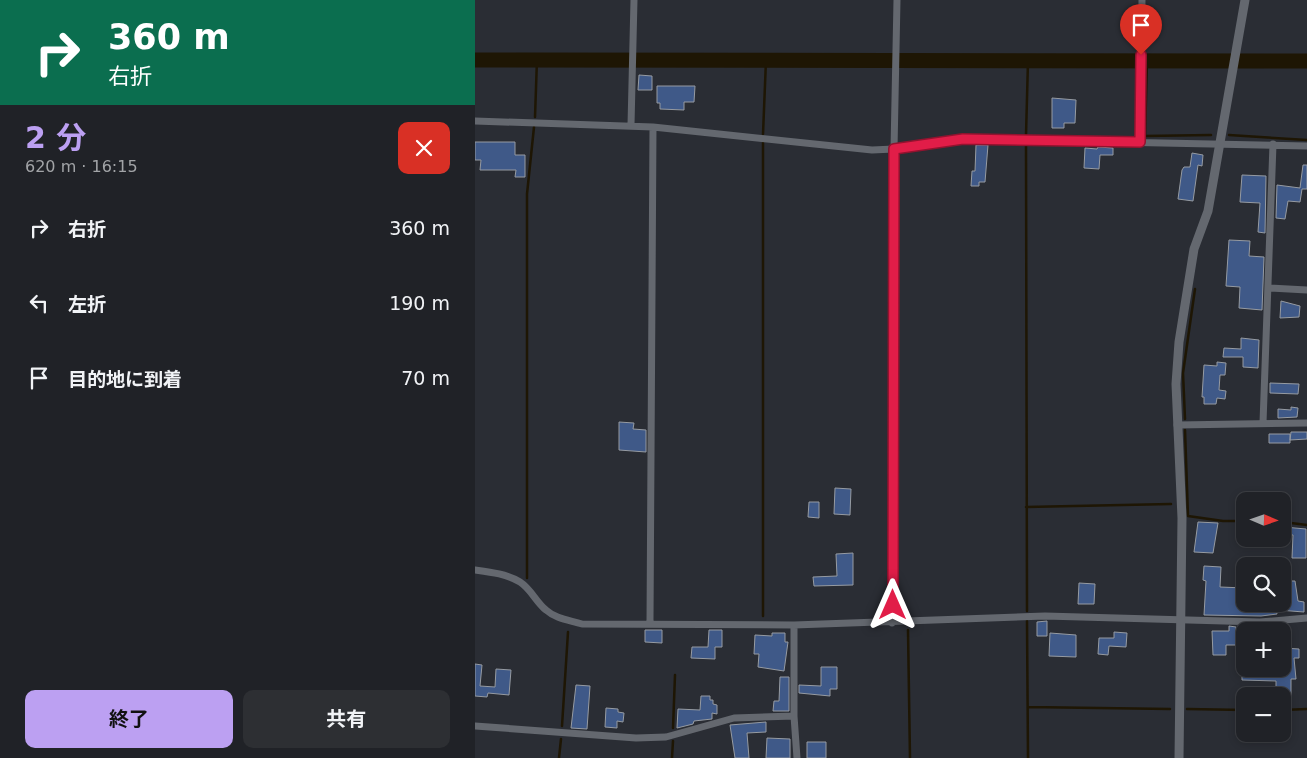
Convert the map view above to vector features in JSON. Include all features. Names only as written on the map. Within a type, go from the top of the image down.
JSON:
[{"type":"street","points":[[631,125],[634,0]]},
{"type":"street","points":[[892,623],[894,149],[897,0]]},
{"type":"street","points":[[1140,142],[1142,0]]},
{"type":"street","points":[[1179,758],[1182,518],[1177,425],[1179,342],[1194,249],[1208,211],[1245,0]]},
{"type":"street","points":[[475,120],[631,125],[847,148],[894,149],[963,139],[1307,146]]},
{"type":"street","points":[[650,622],[653,127]]},
{"type":"street","points":[[1263,423],[1273,144]]},
{"type":"street","points":[[1268,288],[1307,290]]},
{"type":"street","points":[[1177,425],[1307,423]]},
{"type":"street","points":[[475,570],[495,573],[518,581],[528,589],[546,610],[557,617],[582,624],[650,622],[794,625],[892,623],[1045,616],[1260,622],[1307,618]]},
{"type":"street","points":[[794,625],[794,716],[797,758]]},
{"type":"street","points":[[475,726],[636,738],[666,736],[734,718],[794,716]]},
{"type":"building","points":[[639,75],[652,76],[652,90],[638,90]]},
{"type":"building","points":[[657,86],[695,86],[694,102],[684,102],[684,110],[660,109],[660,103],[657,103]]},
{"type":"building","points":[[1052,98],[1076,100],[1075,123],[1064,123],[1064,128],[1052,128]]},
{"type":"building","points":[[475,142],[515,142],[515,155],[525,155],[525,177],[515,177],[516,170],[480,170],[481,160],[475,160]]},
{"type":"building","points":[[976,145],[988,145],[985,182],[979,182],[979,186],[971,186],[972,171],[975,171]]},
{"type":"building","points":[[1098,147],[1113,148],[1113,155],[1100,155],[1099,169],[1084,168],[1085,148],[1097,149]]},
{"type":"building","points":[[1192,153],[1203,155],[1202,166],[1198,165],[1193,201],[1178,199],[1182,170],[1184,167],[1190,167]]},
{"type":"building","points":[[1303,165],[1307,165],[1307,189],[1302,189],[1300,202],[1288,201],[1285,219],[1276,218],[1277,185],[1300,188]]},
{"type":"building","points":[[1242,175],[1266,176],[1265,233],[1258,232],[1260,203],[1240,202]]},
{"type":"building","points":[[1229,240],[1250,241],[1249,256],[1264,257],[1262,310],[1239,308],[1240,287],[1226,286]]},
{"type":"building","points":[[1281,301],[1300,306],[1299,317],[1280,318]]},
{"type":"building","points":[[1241,338],[1259,340],[1258,368],[1243,367],[1243,357],[1223,357],[1224,348],[1241,349]]},
{"type":"building","points":[[1217,362],[1226,363],[1225,375],[1220,375],[1219,390],[1226,391],[1225,399],[1217,398],[1216,404],[1204,404],[1204,397],[1202,397],[1204,365],[1217,366]]},
{"type":"building","points":[[1270,383],[1299,384],[1298,394],[1270,393]]},
{"type":"building","points":[[1291,407],[1298,408],[1297,417],[1278,418],[1278,409],[1291,410]]},
{"type":"building","points":[[619,422],[634,423],[633,429],[646,430],[646,452],[619,450]]},
{"type":"building","points":[[1291,432],[1307,432],[1307,439],[1290,440]]},
{"type":"building","points":[[1269,434],[1290,434],[1290,443],[1269,443]]},
{"type":"building","points":[[835,488],[851,489],[850,515],[834,514]]},
{"type":"building","points":[[809,502],[819,502],[819,518],[808,517]]},
{"type":"building","points":[[1198,522],[1218,523],[1213,553],[1194,552]]},
{"type":"building","points":[[1291,528],[1306,529],[1306,558],[1292,558],[1293,535],[1291,535]]},
{"type":"building","points":[[853,553],[853,585],[814,586],[813,577],[837,576],[836,554]]},
{"type":"building","points":[[1204,566],[1221,567],[1220,587],[1236,588],[1236,612],[1277,612],[1277,614],[1261,616],[1204,615],[1206,581],[1203,580]]},
{"type":"building","points":[[1291,581],[1295,581],[1298,601],[1304,602],[1304,612],[1291,611]]},
{"type":"building","points":[[1079,583],[1095,584],[1094,604],[1078,604]]},
{"type":"building","points":[[1047,621],[1047,636],[1037,636],[1037,622]]},
{"type":"building","points":[[1229,626],[1236,627],[1236,645],[1226,645],[1226,655],[1213,655],[1212,631],[1229,631]]},
{"type":"building","points":[[645,630],[662,630],[662,643],[645,642]]},
{"type":"building","points":[[709,630],[722,630],[722,647],[715,647],[715,659],[691,658],[692,647],[708,647]]},
{"type":"building","points":[[1114,632],[1127,633],[1126,647],[1109,646],[1108,655],[1098,654],[1099,638],[1114,638]]},
{"type":"building","points":[[772,633],[785,633],[785,642],[788,642],[784,671],[758,667],[759,654],[754,654],[755,635],[772,636]]},
{"type":"building","points":[[1050,633],[1076,635],[1076,657],[1049,656]]},
{"type":"building","points":[[1291,648],[1299,649],[1299,658],[1294,658],[1296,679],[1291,679],[1291,687],[1276,687],[1276,681],[1242,680],[1242,677],[1291,677]]},
{"type":"building","points":[[475,664],[482,665],[480,686],[495,687],[496,669],[511,670],[509,695],[488,693],[487,697],[475,696]]},
{"type":"building","points":[[821,667],[837,667],[837,689],[830,689],[830,696],[799,693],[799,685],[821,686]]},
{"type":"building","points":[[780,677],[789,677],[789,711],[773,711],[774,701],[779,701]]},
{"type":"building","points":[[576,685],[590,686],[587,729],[571,728]]},
{"type":"building","points":[[701,696],[710,696],[713,704],[717,705],[717,714],[712,713],[712,719],[694,721],[693,724],[677,728],[678,709],[700,710]]},
{"type":"building","points":[[606,708],[618,709],[618,712],[624,713],[623,722],[617,721],[617,728],[605,727]]},
{"type":"building","points":[[766,722],[766,732],[747,733],[749,758],[735,758],[730,725]]},
{"type":"building","points":[[767,738],[790,739],[790,758],[766,758]]},
{"type":"building","points":[[807,742],[826,742],[826,758],[807,758]]},
{"type":"waterway","points":[[535,117],[537,59]]},
{"type":"waterway","points":[[475,60],[1307,61]]},
{"type":"waterway","points":[[763,134],[766,60]]},
{"type":"waterway","points":[[1026,135],[1028,61]]},
{"type":"waterway","points":[[1147,61],[1145,136],[1211,135]]},
{"type":"waterway","points":[[527,578],[527,194],[534,127]]},
{"type":"waterway","points":[[1229,135],[1307,140]]},
{"type":"waterway","points":[[763,143],[763,616]]},
{"type":"waterway","points":[[1026,144],[1027,611]]},
{"type":"waterway","points":[[1185,419],[1183,373],[1195,289]]},
{"type":"waterway","points":[[1185,430],[1188,516],[1236,521]]},
{"type":"waterway","points":[[1026,507],[1171,504]]},
{"type":"waterway","points":[[1291,523],[1307,525]]},
{"type":"waterway","points":[[1027,621],[1028,758]]},
{"type":"waterway","points":[[908,630],[910,758]]},
{"type":"waterway","points":[[562,726],[568,632]]},
{"type":"waterway","points":[[673,728],[675,675]]},
{"type":"waterway","points":[[1028,707],[1170,709]]},
{"type":"waterway","points":[[1187,709],[1236,710]]},
{"type":"waterway","points":[[1291,710],[1307,709]]},
{"type":"waterway","points":[[559,758],[561,739]]},
{"type":"waterway","points":[[672,758],[673,741]]},
{"type":"route","points":[[893,605],[894,149],[963,139],[1140,142],[1141,55]]}]
